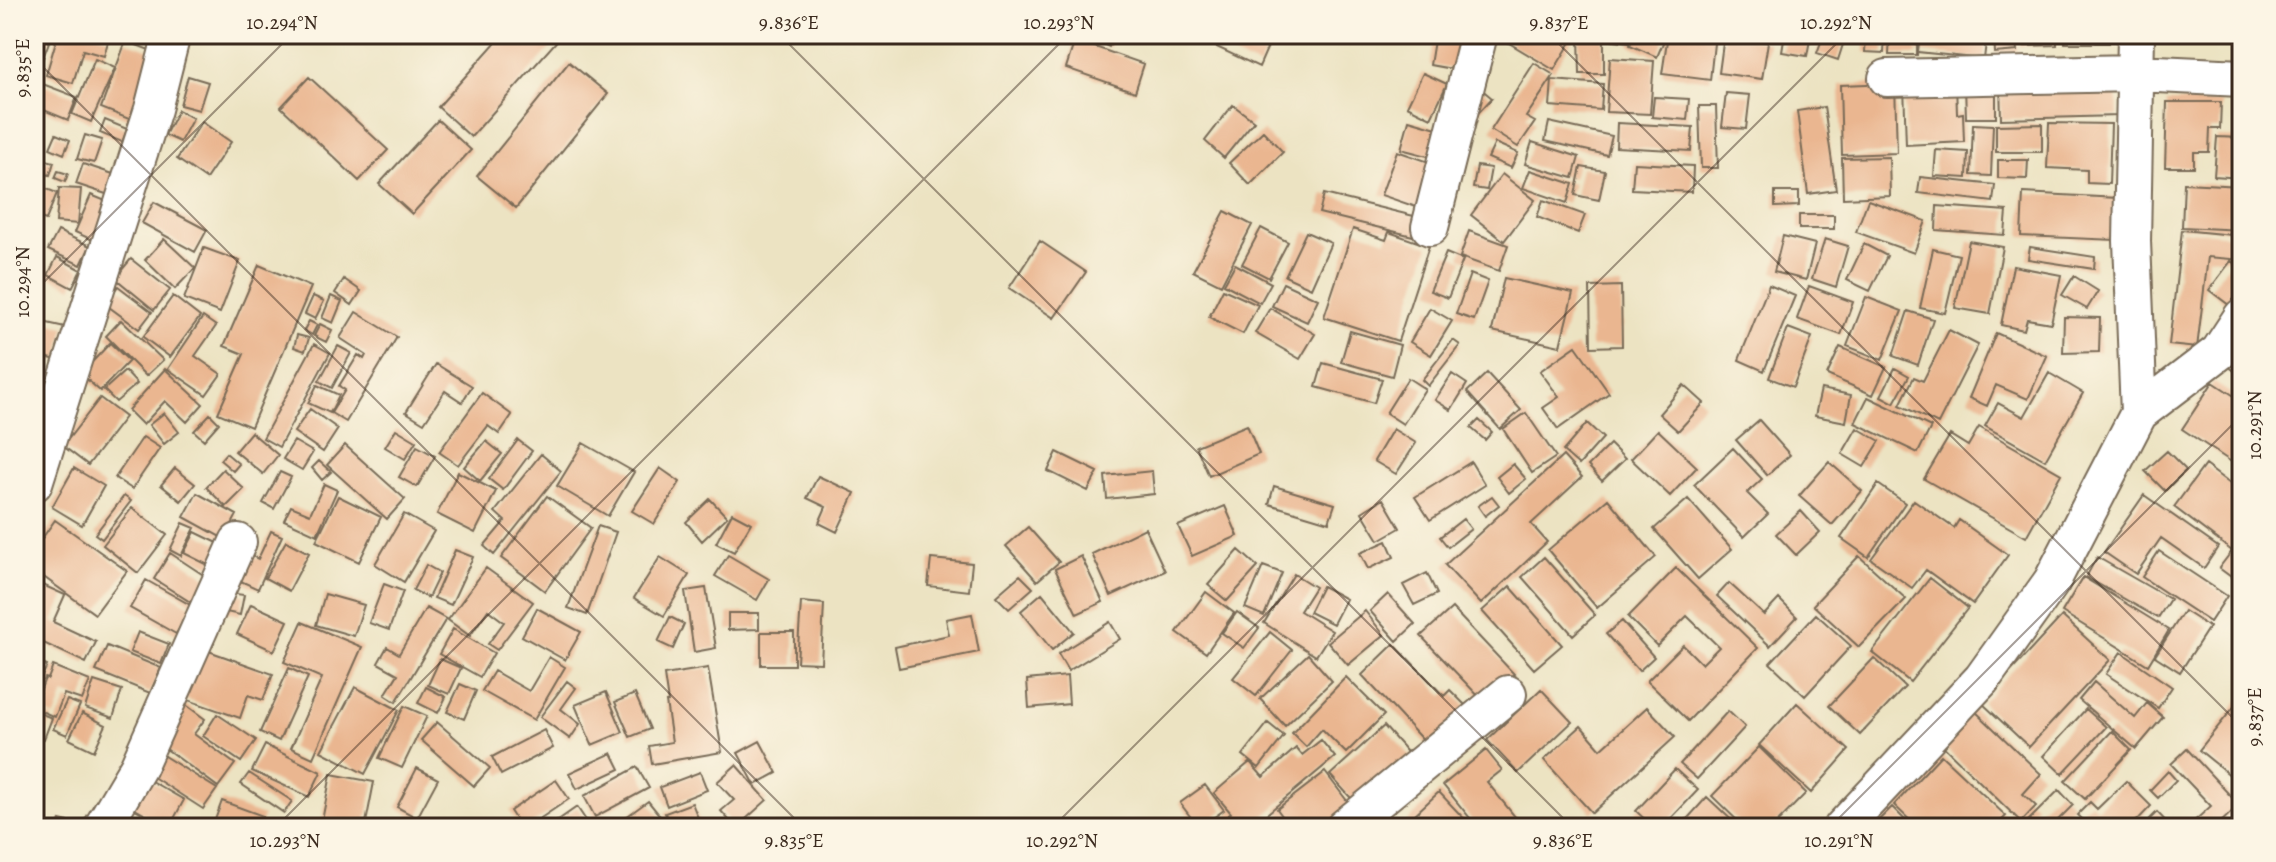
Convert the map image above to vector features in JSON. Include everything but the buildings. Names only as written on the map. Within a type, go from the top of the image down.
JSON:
[{"type":"street","points":[[34,483],[153,109],[172,34]]},
{"type":"street","points":[[1430,227],[1479,34]]},
{"type":"street","points":[[2136,34],[2132,241],[2139,413]]},
{"type":"street","points":[[1887,78],[2136,73],[2242,78]]},
{"type":"street","points":[[1842,828],[1982,679],[2052,581],[2139,413],[2219,352],[2242,317]]},
{"type":"street","points":[[102,828],[138,767],[238,542]]},
{"type":"street","points":[[1344,828],[1508,694]]}]
